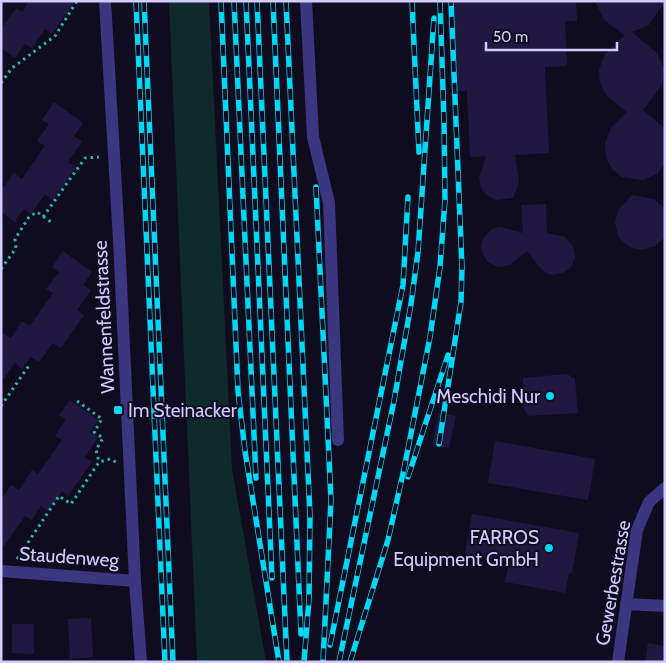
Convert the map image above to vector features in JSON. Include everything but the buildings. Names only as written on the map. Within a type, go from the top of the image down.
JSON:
[{"type":"street","name":"Wannenfeldstrasse","points":[[105,1],[135,581],[141,662]]},
{"type":"street","points":[[306,1],[313,137],[329,203],[338,440]]},
{"type":"street","name":"Gewerbestrasse","points":[[618,662],[638,530],[650,502],[665,488]]},
{"type":"street","name":"Staudenweg","points":[[1,571],[135,581]]},
{"type":"street","points":[[626,604],[665,606]]},
{"type":"path","points":[[1,83],[12,68],[55,36],[77,1]]},
{"type":"path","points":[[44,217],[85,158],[114,156]]},
{"type":"path","points":[[1,270],[16,248],[15,239],[29,217],[37,212],[51,222]]},
{"type":"path","points":[[1,406],[30,364]]},
{"type":"path","points":[[77,401],[102,419],[94,432],[103,438],[96,450],[99,462]]},
{"type":"path","points":[[16,572],[16,560],[19,554],[60,496],[71,504],[99,462],[110,459],[118,463],[130,463]]},
{"type":"green space","points":[[169,1],[209,1],[232,469],[266,662],[197,662]]},
{"type":"railway","points":[[136,1],[165,662]]},
{"type":"railway","points":[[144,1],[173,662]]},
{"type":"railway","points":[[221,1],[238,391],[245,451],[279,662]]},
{"type":"railway","points":[[234,1],[256,478]]},
{"type":"railway","points":[[246,1],[272,578]]},
{"type":"railway","points":[[257,1],[287,662]]},
{"type":"railway","points":[[273,1],[301,634]]},
{"type":"railway","points":[[286,1],[310,516],[309,599],[304,662]]},
{"type":"railway","points":[[412,1],[419,152]]},
{"type":"railway","points":[[350,662],[388,540],[430,337],[440,267],[445,200],[440,1]]},
{"type":"railway","points":[[439,444],[461,302],[462,268],[451,1]]},
{"type":"railway","points":[[339,662],[394,401],[411,304],[418,252],[434,18]]},
{"type":"railway","points":[[316,187],[331,500],[323,662]]},
{"type":"railway","points":[[330,645],[403,285],[408,197]]},
{"type":"railway","points":[[408,477],[448,355]]},
{"type":"place","name":"Meschidi Nur","points":[[550,396]]},
{"type":"place","name":"Im Steinacker","points":[[118,410]]},
{"type":"place","name":"FARROS Equipment GmbH","points":[[549,548]]}]
